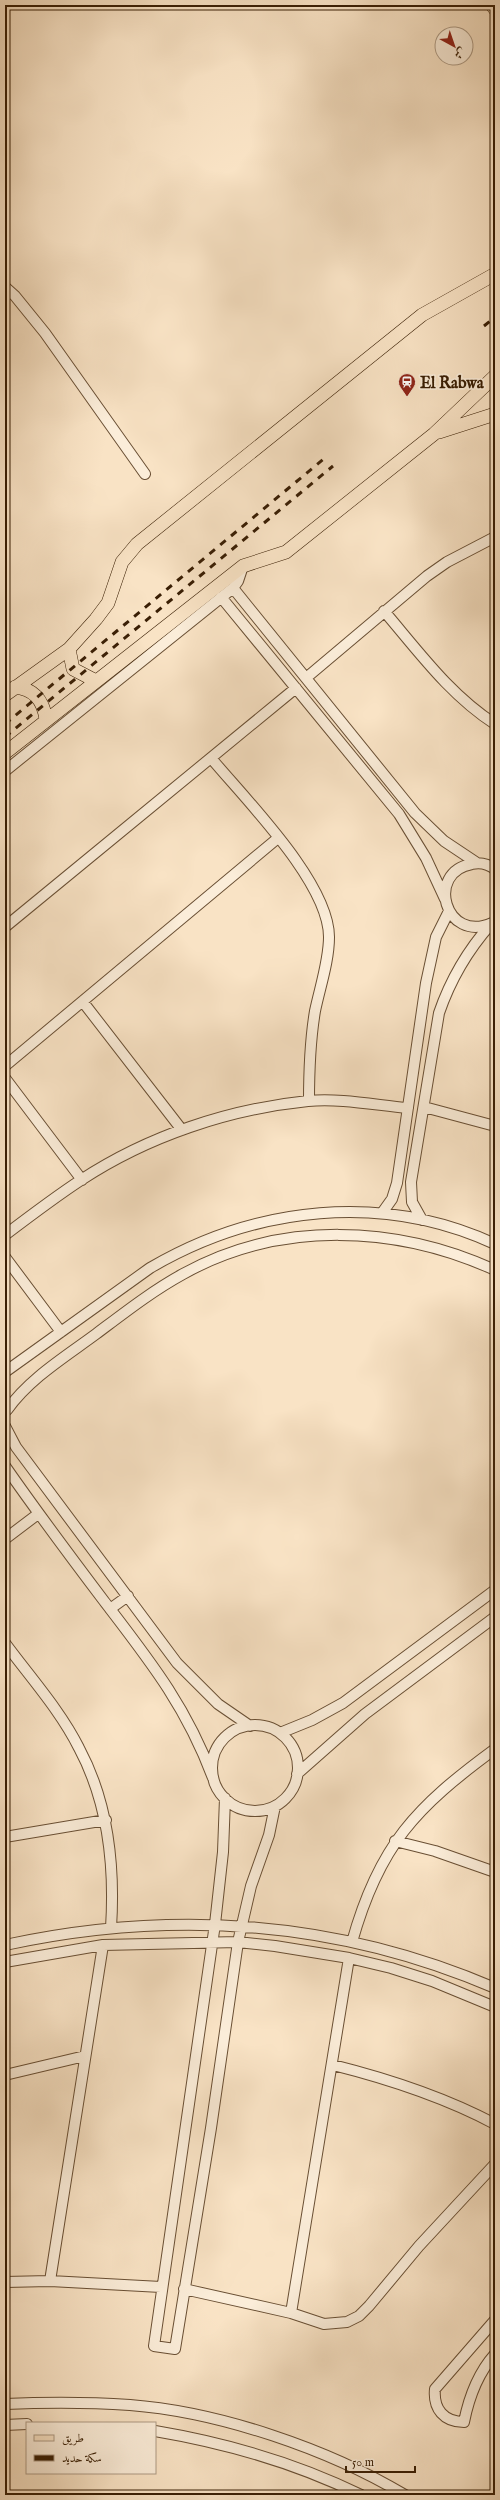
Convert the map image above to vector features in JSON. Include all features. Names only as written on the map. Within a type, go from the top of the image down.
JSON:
[{"type":"main road","points":[[492,5],[495,9]]},
{"type":"main road","points":[[10,691],[69,649],[102,612],[112,592],[122,562],[137,544],[422,315],[495,274]]},
{"type":"main road","points":[[5,753],[46,719],[243,566],[286,552],[434,434],[495,376]]},
{"type":"main road","points":[[434,434],[495,414]]},
{"type":"main road","points":[[69,649],[73,669],[96,681]]},
{"type":"main road","points":[[10,691],[28,690],[39,698],[46,719]]},
{"type":"street","points":[[5,287],[45,333],[145,474]]},
{"type":"street","points":[[306,678],[384,611],[447,562],[495,537]]},
{"type":"street","points":[[5,771],[233,588],[238,581],[243,566]]},
{"type":"street","points":[[233,588],[414,813],[444,840],[477,863]]},
{"type":"street","points":[[221,597],[399,814],[426,858],[449,911],[463,924],[472,927],[493,922]]},
{"type":"street","points":[[384,611],[450,689],[472,709],[495,724]]},
{"type":"street","points":[[5,927],[296,688]]},
{"type":"street","points":[[211,758],[299,864],[312,885],[325,912],[329,938],[325,968],[312,1034],[309,1101]]},
{"type":"street","points":[[5,1066],[278,838]]},
{"type":"street","points":[[445,899],[445,888],[450,878],[457,870],[466,865],[477,863],[494,866]]},
{"type":"street","points":[[382,1213],[395,1191],[432,951],[442,924],[449,911]]},
{"type":"street","points":[[422,1220],[414,1207],[410,1192],[439,1013],[447,989],[459,965],[493,922]]},
{"type":"street","points":[[83,1002],[182,1130]]},
{"type":"street","points":[[5,1078],[82,1180]]},
{"type":"street","points":[[5,1235],[82,1180],[122,1157],[182,1130],[233,1114],[309,1101],[408,1108]]},
{"type":"street","points":[[424,1107],[495,1126]]},
{"type":"street","points":[[5,1372],[150,1268],[194,1244],[259,1222],[289,1216],[338,1212],[382,1213],[422,1220],[453,1228],[495,1244]]},
{"type":"street","points":[[6,1411],[32,1382],[156,1290],[196,1268],[245,1248],[310,1236],[375,1236],[440,1248],[495,1270]]},
{"type":"street","points":[[5,1257],[61,1332]]},
{"type":"street","points":[[5,1426],[16,1447],[190,1678],[218,1704],[250,1726]]},
{"type":"street","points":[[5,1466],[38,1514],[176,1698],[197,1737],[213,1778],[224,1798],[222,1852],[215,1924],[161,2286],[154,2346],[175,2350],[238,1942],[251,1886],[269,1835],[276,1806]]},
{"type":"street","points":[[5,1540],[38,1514]]},
{"type":"street","points":[[280,1733],[312,1720],[343,1703],[495,1590]]},
{"type":"street","points":[[110,1609],[128,1596]]},
{"type":"street","points":[[224,1798],[245,1810],[261,1811],[276,1806],[292,1789],[298,1774],[365,1714],[495,1617]]},
{"type":"street","points":[[5,1643],[66,1726],[79,1747],[90,1770],[106,1820],[112,1872],[111,1928]]},
{"type":"street","points":[[213,1778],[213,1762],[223,1741],[235,1731],[250,1726],[265,1727],[280,1733],[294,1751],[298,1774]]},
{"type":"street","points":[[352,1942],[362,1907],[376,1873],[395,1841],[424,1806],[495,1749]]},
{"type":"street","points":[[5,1837],[106,1820]]},
{"type":"street","points":[[395,1841],[435,1851],[495,1872]]},
{"type":"street","points":[[5,1944],[71,1932],[111,1928],[215,1924],[279,1929],[352,1942],[435,1965],[495,1988]]},
{"type":"street","points":[[5,1962],[103,1945],[212,1944],[238,1942],[298,1949],[349,1958],[432,1981],[495,2007]]},
{"type":"street","points":[[50,2281],[103,1945]]},
{"type":"street","points":[[291,2313],[333,2065],[349,1958]]},
{"type":"street","points":[[5,2075],[85,2056]]},
{"type":"street","points":[[333,2065],[402,2084],[444,2100],[495,2124]]},
{"type":"street","points":[[184,2290],[291,2313],[324,2324],[333,2325],[347,2322],[359,2316],[439,2222],[495,2164]]},
{"type":"street","points":[[5,2282],[50,2281],[161,2286]]},
{"type":"street","points":[[495,2320],[435,2389],[434,2397],[438,2411],[450,2420],[464,2422],[468,2403],[478,2379],[495,2354]]},
{"type":"street","points":[[5,2404],[90,2403],[131,2405],[189,2414],[308,2448],[405,2495]]},
{"type":"street","points":[[5,2425],[26,2424]]},
{"type":"street","points":[[156,2431],[226,2445],[266,2457],[309,2472],[361,2495]]},
{"type":"railway","points":[[484,326],[495,317]]},
{"type":"railway","points":[[491,335],[495,331]]},
{"type":"railway","points":[[5,724],[326,457]]},
{"type":"railway","points":[[5,737],[333,466]]},
{"type":"place","name":"El Rabwa","points":[[407,397]]}]
